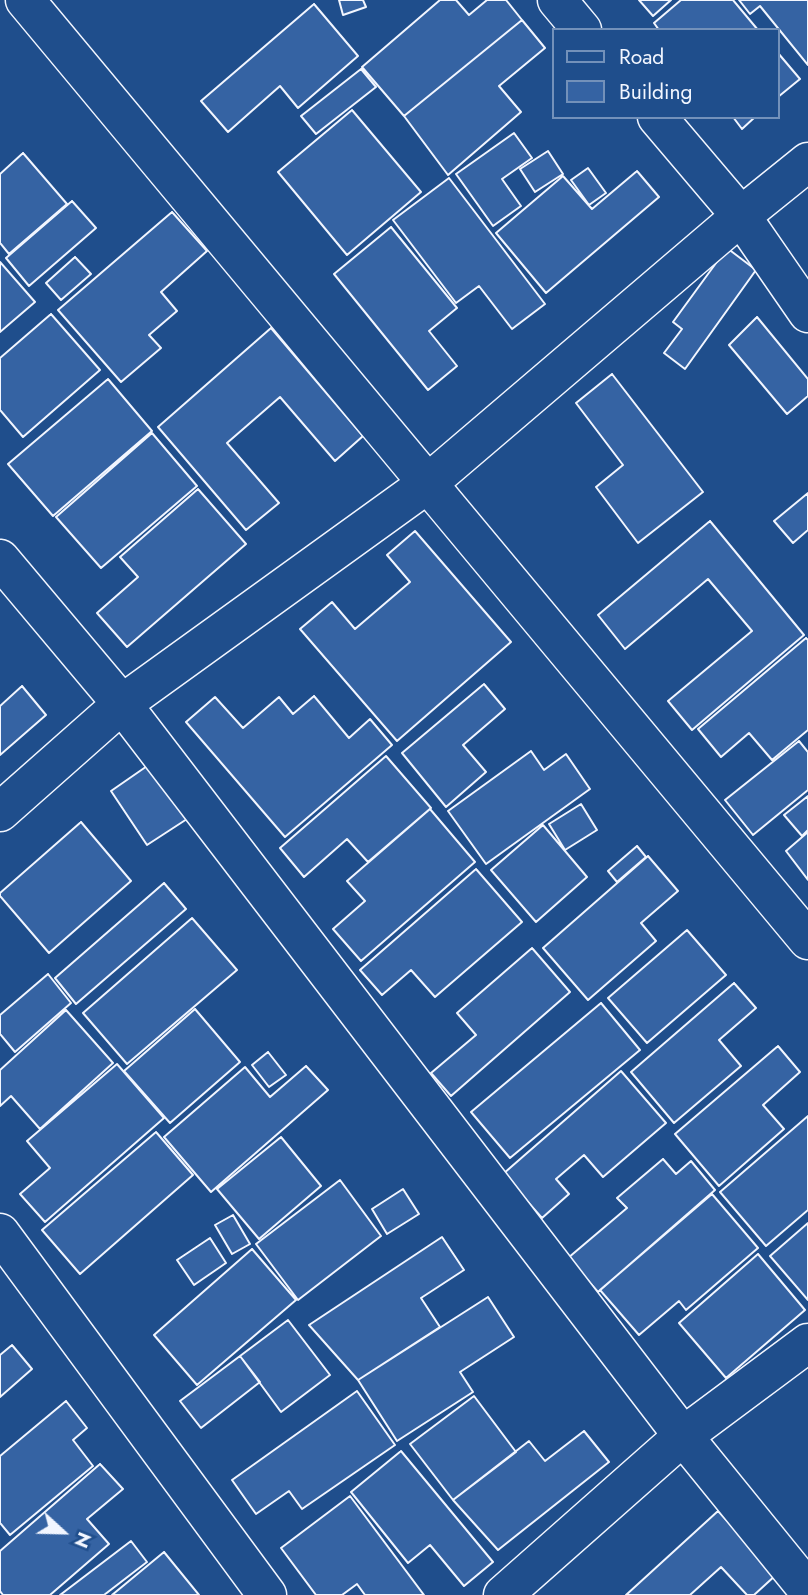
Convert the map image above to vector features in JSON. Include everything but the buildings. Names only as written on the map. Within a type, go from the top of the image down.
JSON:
[{"type":"street","points":[[25,0],[808,940]]},
{"type":"street","points":[[557,0],[580,28]]},
{"type":"street","points":[[659,119],[741,216],[808,313]]},
{"type":"street","points":[[0,812],[122,704],[427,484],[808,162]]},
{"type":"street","points":[[0,559],[122,704],[683,1436],[808,1590]]},
{"type":"street","points":[[0,1233],[267,1595]]},
{"type":"street","points":[[503,1595],[683,1436],[808,1343]]}]
